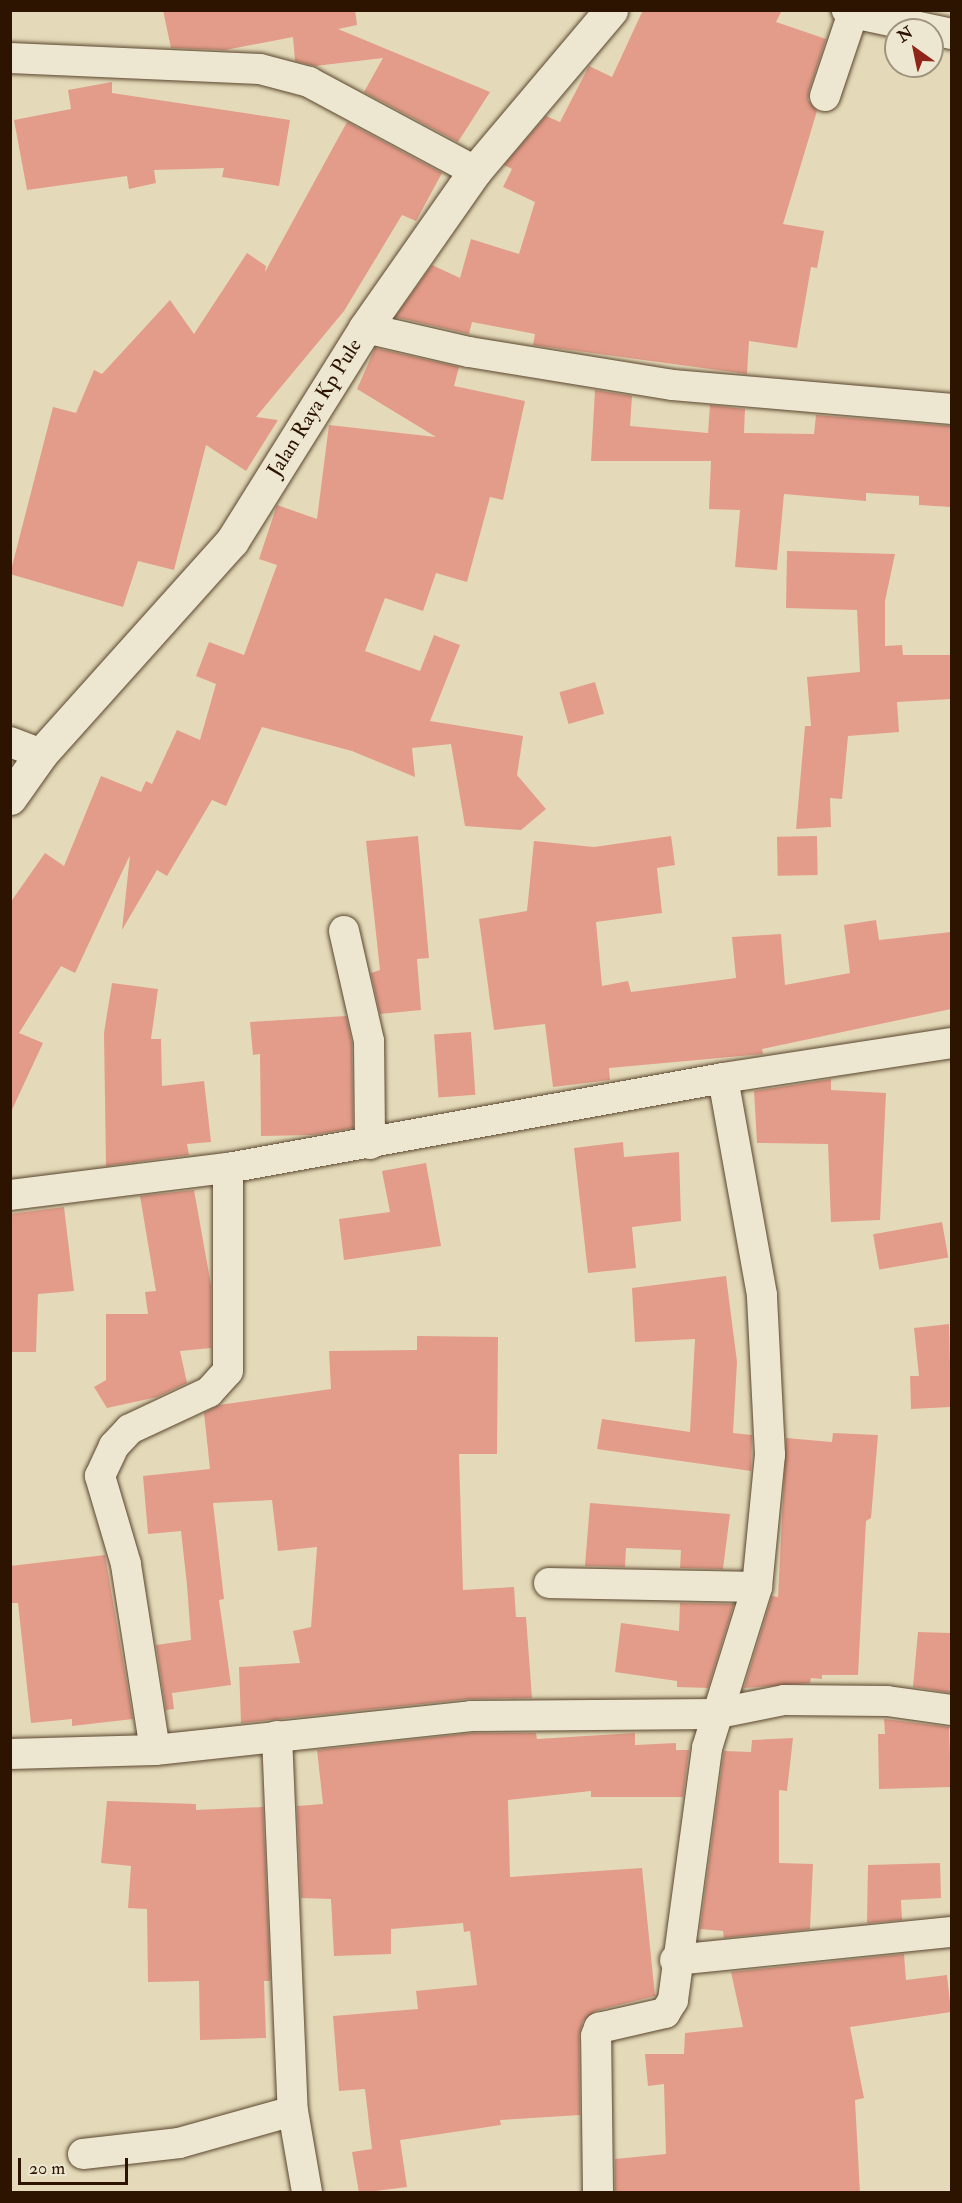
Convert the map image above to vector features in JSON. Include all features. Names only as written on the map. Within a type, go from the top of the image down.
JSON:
[{"type":"street","name":"Jalan Raya Kp Pule","points":[[10,798],[41,754],[232,541],[365,328],[475,171],[611,10]]},
{"type":"street","points":[[825,96],[850,12],[951,34]]},
{"type":"street","points":[[10,58],[260,69],[309,82],[475,171]]},
{"type":"street","points":[[365,328],[469,352],[673,385],[951,409]]},
{"type":"street","points":[[10,742],[41,754]]},
{"type":"street","points":[[344,932],[369,1041],[369,1144]]},
{"type":"street","points":[[10,1194],[228,1168],[723,1078],[951,1043]]},
{"type":"street","points":[[598,2193],[596,2036],[600,2028],[665,2013],[673,2000],[675,1960],[714,1714],[757,1587],[770,1455],[762,1295],[723,1078]]},
{"type":"street","points":[[155,1750],[126,1564],[100,1476],[114,1446],[130,1429],[209,1392],[228,1371],[228,1168]]},
{"type":"street","points":[[549,1583],[757,1587]]},
{"type":"street","points":[[10,1754],[155,1750],[471,1716],[714,1714],[784,1700],[832,1698],[951,1710]]},
{"type":"street","points":[[277,1736],[293,2111],[308,2193]]},
{"type":"street","points":[[675,1960],[951,1932]]},
{"type":"street","points":[[83,2154],[179,2143],[293,2111]]},
{"type":"building","points":[[163,10],[355,10],[357,25],[338,29],[490,92],[458,142],[364,92],[383,58],[315,66],[295,61],[293,37],[225,50],[171,48]]},
{"type":"building","points":[[643,10],[782,10],[776,22],[826,39],[809,91],[808,100],[817,111],[783,224],[824,231],[817,268],[811,267],[797,348],[749,341],[747,374],[533,345],[535,334],[472,322],[469,334],[395,317],[432,265],[460,278],[471,239],[519,254],[535,202],[503,187],[512,169],[504,165],[546,116],[560,122],[589,66],[612,77]]},
{"type":"building","points":[[112,82],[112,93],[290,120],[279,186],[222,177],[224,168],[154,170],[156,183],[129,189],[127,176],[27,190],[14,120],[71,109],[68,90]]},
{"type":"building","points":[[347,122],[442,173],[416,221],[402,215],[344,311],[256,417],[278,420],[246,471],[206,445],[174,570],[138,561],[123,607],[10,574],[53,407],[76,413],[94,370],[102,374],[170,300],[194,334],[247,253],[266,266],[265,272]]},
{"type":"building","points":[[375,348],[459,367],[454,386],[525,401],[503,500],[490,497],[467,582],[436,573],[423,611],[385,598],[365,651],[420,671],[434,635],[460,645],[430,721],[523,736],[517,775],[546,809],[521,830],[465,826],[451,744],[412,748],[415,777],[352,751],[262,727],[226,806],[212,800],[167,876],[157,870],[122,930],[130,855],[75,973],[61,966],[19,1033],[43,1043],[10,1114],[10,903],[45,853],[64,866],[101,776],[141,792],[146,781],[152,784],[177,730],[200,740],[216,684],[196,676],[209,642],[244,655],[277,565],[259,559],[277,505],[317,519],[329,425],[436,437],[357,389]]},
{"type":"building","points":[[595,390],[632,396],[630,426],[708,433],[710,405],[745,409],[744,433],[814,434],[816,415],[951,426],[951,507],[919,505],[919,496],[866,493],[866,501],[784,494],[777,570],[735,567],[740,510],[709,509],[711,461],[591,461]]},
{"type":"building","points":[[787,551],[895,554],[885,601],[885,646],[902,645],[903,655],[951,655],[951,699],[897,702],[899,732],[848,736],[842,799],[830,798],[831,827],[796,829],[805,726],[811,726],[807,677],[860,672],[857,610],[786,608]]},
{"type":"building","points":[[595,682],[604,714],[569,724],[559,692]]},
{"type":"building","points":[[418,836],[429,958],[417,959],[421,1010],[380,1014],[371,973],[380,970],[366,841]]},
{"type":"building","points":[[671,836],[675,865],[657,868],[662,913],[596,922],[602,986],[628,981],[631,992],[736,978],[732,937],[781,934],[785,985],[850,973],[844,925],[876,920],[879,940],[951,932],[951,1009],[762,1049],[763,1054],[609,1068],[610,1080],[553,1087],[545,1024],[494,1030],[479,919],[527,911],[534,841],[594,847]]},
{"type":"building","points":[[817,836],[818,875],[778,876],[777,837]]},
{"type":"building","points":[[112,983],[158,989],[151,1039],[161,1039],[162,1086],[204,1081],[211,1142],[187,1144],[189,1155],[106,1166],[104,1033]]},
{"type":"building","points":[[346,1016],[352,1043],[353,1128],[313,1135],[261,1136],[260,1054],[253,1055],[250,1022]]},
{"type":"building","points":[[471,1032],[475,1095],[438,1097],[434,1035]]},
{"type":"building","points":[[831,1079],[831,1090],[886,1093],[880,1220],[831,1222],[828,1144],[757,1143],[754,1091]]},
{"type":"building","points":[[623,1142],[624,1157],[679,1152],[681,1221],[632,1227],[636,1268],[588,1273],[574,1148]]},
{"type":"building","points":[[426,1163],[441,1246],[344,1260],[339,1219],[390,1212],[382,1171]]},
{"type":"building","points":[[194,1190],[211,1285],[211,1348],[180,1351],[187,1383],[157,1397],[107,1408],[94,1387],[106,1380],[106,1314],[148,1314],[145,1292],[156,1291],[140,1196]]},
{"type":"building","points":[[64,1207],[74,1291],[38,1294],[36,1352],[10,1352],[10,1214]]},
{"type":"building","points":[[942,1222],[948,1257],[879,1270],[873,1234]]},
{"type":"building","points":[[726,1276],[737,1362],[733,1433],[752,1435],[751,1471],[597,1449],[602,1419],[690,1432],[695,1339],[635,1342],[632,1288]]},
{"type":"building","points":[[949,1324],[951,1407],[911,1409],[910,1376],[919,1376],[914,1328]]},
{"type":"building","points":[[417,1336],[498,1337],[497,1454],[459,1454],[463,1590],[514,1587],[516,1617],[526,1617],[532,1698],[469,1699],[241,1723],[239,1667],[300,1663],[293,1631],[311,1627],[317,1547],[278,1551],[272,1500],[213,1503],[224,1599],[219,1600],[231,1685],[172,1693],[174,1709],[166,1710],[156,1645],[191,1640],[187,1585],[181,1531],[148,1534],[143,1476],[210,1469],[204,1413],[219,1405],[331,1389],[329,1351],[417,1350]]},
{"type":"building","points":[[833,1433],[878,1435],[871,1518],[866,1521],[858,1675],[822,1675],[822,1679],[811,1678],[810,1683],[744,1688],[772,1596],[778,1597],[786,1438],[832,1442]]},
{"type":"building","points":[[590,1503],[730,1514],[723,1569],[680,1568],[681,1550],[626,1548],[625,1567],[585,1566]]},
{"type":"building","points":[[105,1555],[133,1719],[72,1726],[72,1719],[31,1723],[18,1603],[10,1603],[10,1566]]},
{"type":"building","points":[[680,1603],[734,1604],[708,1688],[677,1687],[677,1681],[615,1672],[621,1623],[679,1631]]},
{"type":"building","points":[[918,1632],[951,1633],[951,1693],[913,1687]]},
{"type":"building","points":[[884,1719],[949,1727],[951,1787],[879,1789],[878,1734],[885,1734]]},
{"type":"building","points":[[472,1733],[536,1733],[537,1739],[635,1733],[635,1745],[676,1743],[676,1750],[689,1750],[683,1797],[591,1797],[591,1791],[508,1800],[510,1877],[642,1868],[655,1996],[595,2011],[583,2021],[579,2036],[580,2115],[500,2120],[501,2125],[400,2140],[407,2187],[359,2193],[352,2152],[372,2149],[365,2089],[339,2091],[333,2016],[418,2009],[416,1991],[477,1985],[470,1931],[464,1932],[463,1923],[391,1929],[391,1954],[334,1956],[331,1899],[301,1898],[297,1806],[323,1804],[317,1750]]},
{"type":"building","points":[[793,1738],[787,1791],[779,1790],[779,1863],[813,1864],[810,1929],[724,1938],[723,1931],[700,1929],[724,1751],[751,1752],[752,1740]]},
{"type":"building","points":[[107,1801],[196,1804],[196,1810],[263,1807],[270,1966],[270,1981],[264,1981],[266,2038],[200,2040],[199,1981],[148,1982],[147,1909],[128,1908],[131,1866],[101,1863]]},
{"type":"building","points":[[940,1863],[941,1898],[901,1900],[902,1920],[867,1923],[868,1865]]},
{"type":"building","points":[[904,1954],[906,1980],[947,1975],[951,2012],[850,2027],[864,2098],[855,2100],[860,2193],[615,2193],[615,2159],[666,2154],[664,2084],[648,2086],[645,2054],[684,2054],[685,2033],[743,2027],[731,1972]]}]
